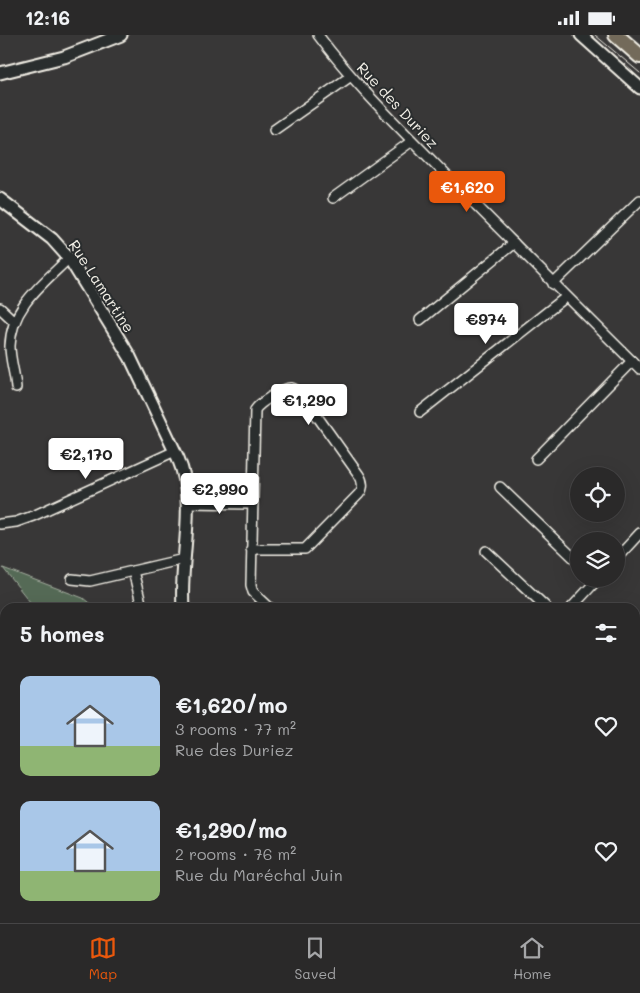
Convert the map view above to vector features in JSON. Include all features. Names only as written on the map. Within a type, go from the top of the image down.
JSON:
[{"type":"main road","points":[[616,35],[640,55]]},
{"type":"main road","points":[[628,35],[640,45]]},
{"type":"street","points":[[0,73],[59,59],[121,35]]},
{"type":"street","name":"Rue des Duriez","points":[[318,35],[351,76],[412,141],[640,369]]},
{"type":"street","points":[[581,35],[628,73],[640,77]]},
{"type":"street","points":[[599,50],[640,88]]},
{"type":"street","points":[[274,130],[351,76]]},
{"type":"street","points":[[333,198],[412,141]]},
{"type":"street","name":"Rue Lamartine","points":[[0,199],[52,239],[69,258],[130,357],[175,451],[184,476],[187,503],[183,603]]},
{"type":"street","points":[[554,284],[640,200]]},
{"type":"street","points":[[420,320],[514,243]]},
{"type":"street","points":[[16,388],[10,343],[15,322],[25,302],[69,258]]},
{"type":"street","points":[[420,411],[566,297]]},
{"type":"street","points":[[0,308],[15,322]]},
{"type":"street","points":[[536,459],[632,361]]},
{"type":"street","points":[[252,549],[305,549],[360,494],[362,489],[361,479],[296,389],[286,389],[259,404],[256,410],[253,504],[251,589],[265,603]]},
{"type":"street","points":[[0,524],[16,522],[33,516],[175,451]]},
{"type":"street","points":[[500,487],[570,554]]},
{"type":"street","points":[[187,503],[253,504]]},
{"type":"street","points":[[625,549],[640,533]]},
{"type":"street","points":[[486,551],[542,603]]},
{"type":"street","points":[[72,579],[90,581],[184,559]]},
{"type":"street","points":[[133,571],[141,603]]},
{"type":"street","points":[[580,603],[592,587]]},
{"type":"green space","points":[[3,568],[83,598],[89,603],[31,603]]},
{"type":"tram line","points":[[595,35],[640,73]]}]
